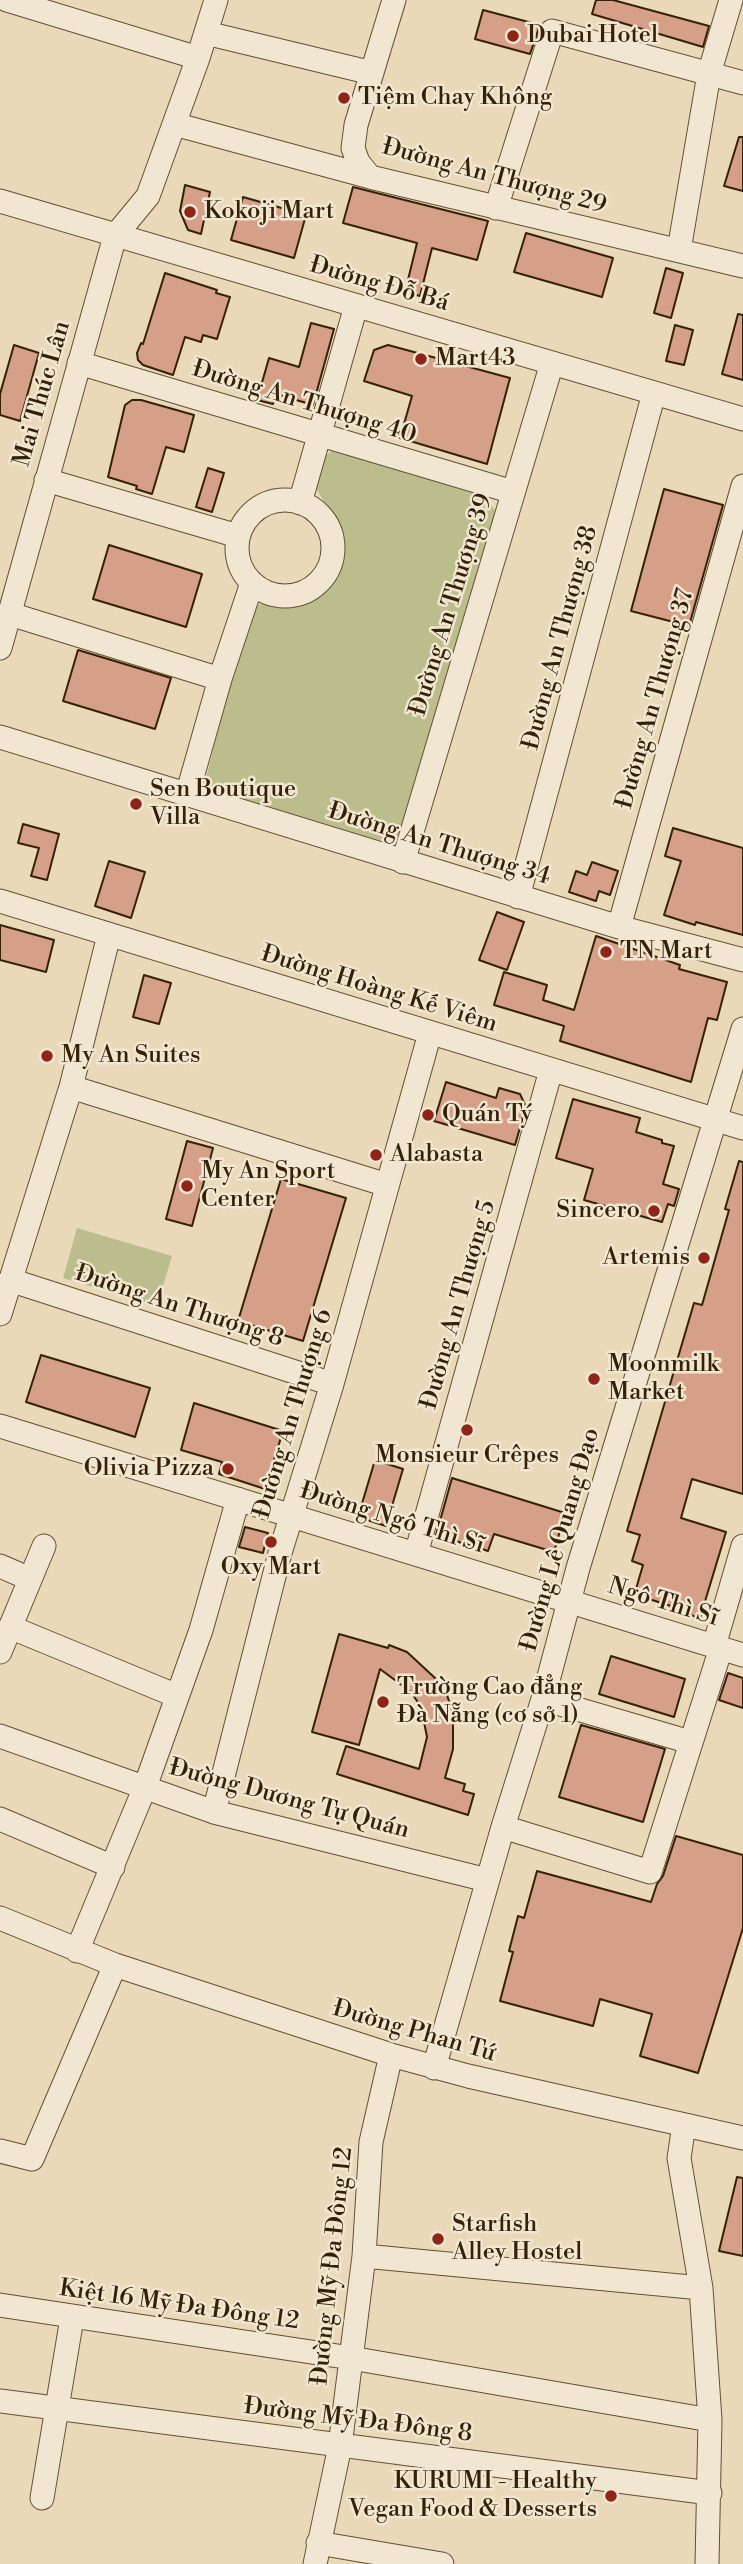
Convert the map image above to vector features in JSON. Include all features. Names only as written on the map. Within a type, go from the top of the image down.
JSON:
[{"type":"street","points":[[7,0],[198,58]]},
{"type":"street","points":[[115,236],[148,196],[216,0]]},
{"type":"street","name":"Đường An Thượng 29","points":[[394,0],[356,125],[353,149],[358,162],[370,177],[743,266]]},
{"type":"street","points":[[679,250],[709,74],[731,0]]},
{"type":"street","points":[[496,208],[552,31],[743,83]]},
{"type":"street","points":[[206,33],[372,74]]},
{"type":"street","points":[[174,124],[370,177]]},
{"type":"street","name":"Đường Đỗ Bá","points":[[0,201],[743,419]]},
{"type":"street","name":"Mai Thúc Lân","points":[[0,648],[115,236]]},
{"type":"street","points":[[300,502],[356,306]]},
{"type":"street","name":"Đường An Thượng 40","points":[[79,363],[513,492]]},
{"type":"street","name":"Đường An Thượng 39","points":[[403,862],[552,363]]},
{"type":"street","name":"Đường An Thượng 38","points":[[518,897],[654,393]]},
{"type":"street","points":[[46,480],[239,537]]},
{"type":"street","name":"Đường An Thượng 37","points":[[619,927],[743,486]]},
{"type":"street","points":[[285,500],[300,502],[320,515],[332,535],[334,550],[326,572],[310,589],[296,595],[281,596],[265,592],[252,583],[239,561],[239,537],[245,522],[255,510],[269,503],[285,500]]},
{"type":"street","points":[[187,795],[220,679],[252,583]]},
{"type":"street","points":[[9,614],[220,679]]},
{"type":"street","name":"Đường An Thượng 34","points":[[0,737],[518,897],[743,960]]},
{"type":"street","name":"Đường Hoàng Kế Viêm","points":[[0,901],[743,1128]]},
{"type":"street","points":[[0,1314],[71,1087],[109,935]]},
{"type":"street","name":"Đường Lê Quang Đạo","points":[[434,2068],[487,1880],[543,1699],[568,1601],[743,1029]]},
{"type":"street","name":"Đường An Thượng 6","points":[[214,1812],[291,1516],[332,1384],[430,1033]]},
{"type":"street","name":"Đường An Thượng 5","points":[[416,1554],[551,1070]]},
{"type":"street","points":[[71,1087],[387,1185]]},
{"type":"street","name":"Đường An Thượng 8","points":[[10,1280],[332,1384]]},
{"type":"street","name":"Đường Ngô Thì Sĩ","points":[[0,1426],[568,1601]]},
{"type":"street","points":[[77,1951],[145,1787],[201,1630],[238,1499]]},
{"type":"street","points":[[0,1652],[44,1546]]},
{"type":"street","points":[[503,1827],[650,1872],[690,1742],[743,1546]]},
{"type":"street","points":[[0,1566],[30,1579]]},
{"type":"street","name":"Ngô Thì Sĩ","points":[[568,1601],[743,1655]]},
{"type":"street","points":[[10,1627],[177,1696]]},
{"type":"street","points":[[543,1699],[690,1742]]},
{"type":"street","name":"Đường Dương Tự Quán","points":[[0,1736],[214,1812],[487,1880]]},
{"type":"street","points":[[0,1819],[113,1867]]},
{"type":"street","name":"Đường Phan Tứ","points":[[0,1918],[115,1965],[434,2068],[743,2138]]},
{"type":"street","points":[[0,2151],[32,2159],[115,1965]]},
{"type":"street","name":"Đường Mỹ Đa Đông 12","points":[[316,2553],[340,2446],[364,2256],[371,2142],[391,2055]]},
{"type":"street","points":[[684,2125],[679,2158],[701,2288],[710,2420],[707,2564]]},
{"type":"street","points":[[364,2256],[701,2288]]},
{"type":"street","name":"Kiệt 16 Mỹ Đa Đông 12","points":[[0,2305],[72,2318],[351,2358]]},
{"type":"street","points":[[42,2498],[72,2318]]},
{"type":"street","points":[[351,2358],[710,2420]]},
{"type":"street","name":"Đường Mỹ Đa Đông 8","points":[[0,2401],[710,2493]]},
{"type":"street","points":[[316,2553],[442,2564]]},
{"type":"green space","points":[[335,448],[487,498],[498,516],[398,835],[379,840],[215,790],[206,778],[249,607],[271,602],[297,605],[317,596],[335,574],[344,549],[340,529],[316,488],[322,459]]},
{"type":"green space","points":[[77,1228],[172,1256],[157,1306],[63,1278]]},
{"type":"building","points":[[596,0],[613,0],[709,26],[703,47],[592,14]]},
{"type":"building","name":"Dubai Hotel","points":[[483,10],[540,25],[530,54],[475,39]]},
{"type":"building","points":[[739,137],[743,137],[743,191],[724,186]]},
{"type":"building","points":[[185,185],[210,192],[201,234],[188,230],[180,211]]},
{"type":"building","points":[[353,187],[488,221],[477,260],[432,248],[420,296],[405,292],[417,243],[343,223]]},
{"type":"building","points":[[243,197],[306,215],[294,258],[231,240]]},
{"type":"building","points":[[526,233],[613,258],[602,297],[514,272]]},
{"type":"building","points":[[666,268],[683,273],[671,318],[654,313]]},
{"type":"building","points":[[165,273],[230,297],[217,339],[203,335],[201,342],[185,337],[173,375],[143,365],[138,360],[137,353],[141,343],[143,344]]},
{"type":"building","points":[[738,314],[743,315],[743,380],[722,374]]},
{"type":"building","points":[[311,323],[334,329],[313,405],[276,394],[273,404],[257,400],[269,358],[299,367]]},
{"type":"building","points":[[675,325],[693,330],[684,365],[666,361]]},
{"type":"building","points":[[14,345],[39,353],[20,421],[0,415],[0,394]]},
{"type":"building","points":[[388,345],[510,378],[487,464],[400,438],[412,396],[364,381],[374,350]]},
{"type":"building","points":[[132,400],[141,400],[194,415],[184,452],[166,447],[152,494],[108,477],[125,405]]},
{"type":"building","points":[[208,468],[224,473],[212,512],[196,507]]},
{"type":"building","points":[[664,489],[723,505],[689,626],[631,611]]},
{"type":"building","points":[[109,545],[202,574],[186,627],[93,599]]},
{"type":"building","points":[[78,650],[171,678],[155,729],[63,701]]},
{"type":"building","points":[[23,824],[59,834],[47,880],[31,876],[39,848],[18,843]]},
{"type":"building","points":[[673,828],[743,848],[743,935],[664,915],[681,861],[665,856]]},
{"type":"building","points":[[109,861],[145,872],[131,918],[95,906]]},
{"type":"building","points":[[592,862],[618,871],[610,895],[599,891],[596,901],[569,892],[576,871],[587,875]]},
{"type":"building","points":[[497,912],[524,922],[507,970],[479,960]]},
{"type":"building","points":[[0,925],[54,940],[46,972],[0,960]]},
{"type":"building","points":[[596,936],[680,965],[679,969],[727,982],[717,1020],[708,1018],[691,1082],[560,1041],[564,1026],[494,1005],[504,972],[547,985],[543,1000],[574,1010]]},
{"type":"building","points":[[144,975],[171,983],[159,1024],[133,1017]]},
{"type":"building","points":[[446,1082],[496,1098],[499,1088],[520,1094],[526,1107],[515,1145],[434,1121]]},
{"type":"building","points":[[573,1099],[640,1118],[636,1132],[674,1146],[663,1184],[679,1189],[674,1206],[668,1204],[662,1222],[584,1200],[593,1169],[556,1158]]},
{"type":"building","points":[[187,1141],[213,1148],[192,1226],[166,1219]]},
{"type":"building","points":[[739,1161],[743,1162],[743,1494],[692,1479],[681,1518],[726,1532],[700,1618],[670,1609],[671,1606],[649,1599],[651,1593],[636,1589],[643,1565],[632,1561],[640,1535],[627,1531],[694,1303],[702,1305],[729,1210],[725,1209]]},
{"type":"building","points":[[281,1179],[346,1198],[303,1341],[238,1321]]},
{"type":"building","points":[[41,1355],[150,1388],[135,1437],[26,1402]]},
{"type":"building","points":[[194,1403],[283,1431],[265,1489],[219,1474],[222,1462],[181,1450]]},
{"type":"building","points":[[375,1460],[403,1469],[386,1526],[358,1517]]},
{"type":"building","points":[[452,1478],[565,1513],[554,1552],[494,1534],[488,1551],[436,1535]]},
{"type":"building","points":[[245,1527],[268,1533],[263,1553],[239,1547]]},
{"type":"building","points":[[339,1634],[388,1648],[389,1645],[407,1652],[435,1678],[447,1695],[453,1713],[453,1749],[445,1778],[465,1784],[463,1791],[474,1794],[468,1815],[337,1774],[346,1746],[419,1769],[427,1737],[421,1707],[411,1692],[380,1669],[359,1745],[312,1732]]},
{"type":"building","points":[[611,1656],[685,1679],[674,1717],[599,1694]]},
{"type":"building","points":[[728,1673],[743,1678],[743,1708],[719,1700]]},
{"type":"building","points":[[581,1725],[665,1749],[643,1822],[559,1797]]},
{"type":"building","points":[[676,1836],[743,1855],[743,1928],[698,2073],[640,2056],[652,2014],[600,1999],[593,2026],[500,2001],[513,1952],[509,1951],[518,1916],[524,1918],[537,1871],[651,1902]]},
{"type":"building","points":[[737,2177],[743,2178],[743,2256],[719,2251]]},
{"type":"place","name":"Dubai Hotel","points":[[513,36]]},
{"type":"place","name":"Tiệm Chay Không","points":[[344,98]]},
{"type":"place","name":"Kokoji Mart","points":[[190,212]]},
{"type":"place","name":"Mart43","points":[[421,359]]},
{"type":"place","name":"Sen Boutique Villa","points":[[136,804]]},
{"type":"place","name":"TN Mart","points":[[606,952]]},
{"type":"place","name":"My An Suites","points":[[47,1056]]},
{"type":"place","name":"Quán Tý","points":[[428,1115]]},
{"type":"place","name":"Alabasta","points":[[376,1155]]},
{"type":"place","name":"My An Sport Center","points":[[187,1186]]},
{"type":"place","name":"Sincero","points":[[654,1211]]},
{"type":"place","name":"Artemis","points":[[704,1258]]},
{"type":"place","name":"Moonmilk Market","points":[[594,1379]]},
{"type":"place","name":"Monsieur Crêpes","points":[[467,1430]]},
{"type":"place","name":"Olivia Pizza","points":[[228,1469]]},
{"type":"place","name":"Oxy Mart","points":[[271,1542]]},
{"type":"place","name":"Trường Cao đẳng Đà Nẵng (cơ sở 1)","points":[[383,1702]]},
{"type":"place","name":"Starfish Alley Hostel","points":[[438,2239]]},
{"type":"place","name":"KURUMI - Healthy Vegan Food & Desserts","points":[[611,2496]]}]
